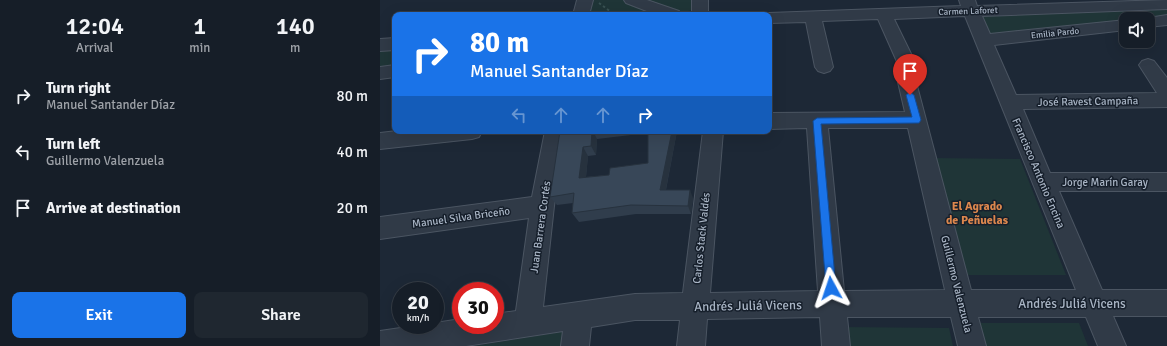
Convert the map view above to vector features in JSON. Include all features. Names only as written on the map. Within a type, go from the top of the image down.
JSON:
[{"type":"street","points":[[581,12],[585,0]]},
{"type":"street","points":[[632,0],[665,12]]},
{"type":"street","points":[[700,0],[700,12]]},
{"type":"street","name":"Carmen Laforet","points":[[772,18],[884,14],[970,5],[1167,4]]},
{"type":"street","name":"Francisco Antonio Encina","points":[[970,5],[1009,102],[1112,346]]},
{"type":"street","name":"Guillermo Valenzuela","points":[[884,14],[907,73],[916,120],[972,346]]},
{"type":"street","points":[[813,16],[824,67]]},
{"type":"street","points":[[1155,21],[1167,20]]},
{"type":"street","name":"Emilia Pardo","points":[[984,40],[1119,26]]},
{"type":"street","points":[[380,45],[392,44]]},
{"type":"street","points":[[1148,65],[1167,93]]},
{"type":"street","points":[[380,72],[392,71]]},
{"type":"street","name":"José Ravest Campaña","points":[[1009,102],[1167,100]]},
{"type":"street","points":[[772,122],[916,120]]},
{"type":"street","points":[[817,121],[836,346]]},
{"type":"street","points":[[380,141],[444,134]]},
{"type":"street","name":"Juan Barrera Cortés","points":[[528,324],[542,206],[554,134]]},
{"type":"street","name":"Carlos Stack Valdés","points":[[691,346],[712,134]]},
{"type":"street","name":"Jorge Marín Garay","points":[[1043,182],[1167,182]]},
{"type":"street","name":"Manuel Silva Briceño","points":[[380,228],[542,206]]},
{"type":"street","name":"Andrés Juliá Vicens","points":[[380,345],[635,307],[961,303],[1167,303]]},
{"type":"street","points":[[575,346],[578,315]]},
{"type":"path","points":[[595,0],[611,12]]},
{"type":"green space","points":[[588,0],[623,0],[654,12],[586,12]]},
{"type":"green space","points":[[645,0],[695,0],[695,9],[679,12]]},
{"type":"green space","points":[[1167,8],[1167,18],[1155,18],[1155,12],[1119,12],[1119,23],[990,37],[981,15]]},
{"type":"green space","points":[[392,49],[392,66],[380,67],[380,50]]},
{"type":"green space","points":[[932,158],[1020,159],[1066,275],[963,275]]},
{"type":"green space","points":[[973,323],[1079,323],[1088,346],[979,346]]},
{"type":"green space","points":[[841,327],[949,328],[953,346],[843,346]]},
{"type":"green space","points":[[567,331],[566,345],[560,346],[474,346]]},
{"type":"building","points":[[560,134],[592,134],[591,146],[583,147],[579,178],[609,175],[610,168],[648,163],[648,134],[671,134],[660,190],[690,190],[688,206],[631,205],[572,213],[574,193],[550,197]]},
{"type":"district","name":"El Agrado de Peñuelas","points":[[977,213]]},
{"type":"route","points":[[831,288],[817,121],[916,120],[910,95]]}]
